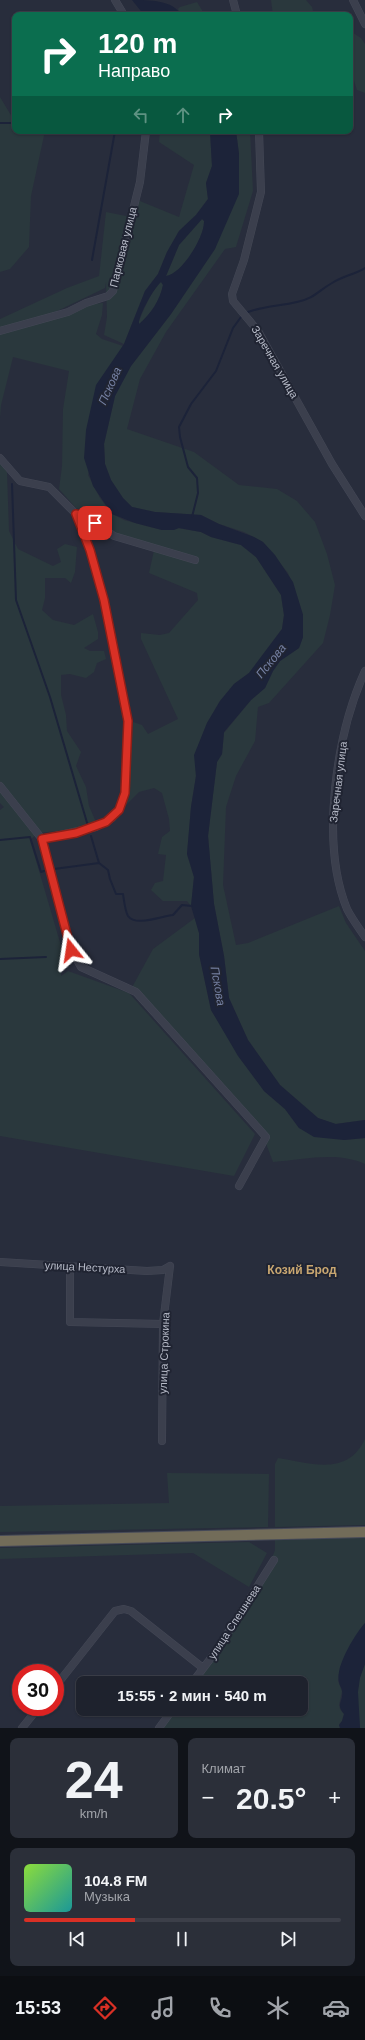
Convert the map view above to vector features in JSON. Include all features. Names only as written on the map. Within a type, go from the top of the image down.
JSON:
[{"type":"highway","points":[[0,1541],[365,1532]]},
{"type":"street","points":[[115,0],[122,12]]},
{"type":"street","points":[[233,0],[236,12]]},
{"type":"street","points":[[353,0],[365,24]]},
{"type":"street","name":"Парковая улица","points":[[0,332],[68,312],[86,303],[108,296],[113,291],[140,182],[146,134]]},
{"type":"street","name":"Заречная улица","points":[[259,134],[261,192],[244,260],[232,294],[232,301],[258,331],[332,464],[365,516]]},
{"type":"street","points":[[0,458],[20,480],[49,487],[76,514],[90,550],[104,600],[128,721],[125,793],[119,810],[106,822],[76,833],[42,839]]},
{"type":"street","points":[[76,514],[86,516],[114,536],[195,560]]},
{"type":"street","name":"Заречная улица","points":[[365,671],[355,693],[344,733],[335,793],[333,841],[342,894],[351,916],[365,937]]},
{"type":"street","points":[[0,786],[42,839],[71,950],[81,967],[136,992],[266,1137],[239,1186]]},
{"type":"street","name":"улица Нестурха","points":[[0,1262],[147,1271],[163,1270],[170,1266]]},
{"type":"street","name":"улица Строкина","points":[[162,1441],[163,1324],[170,1266]]},
{"type":"street","points":[[70,1267],[70,1322],[163,1324]]},
{"type":"street","name":"улица Спешнева","points":[[197,1676],[217,1650],[274,1560]]},
{"type":"street","points":[[64,1676],[115,1611],[124,1609],[131,1611],[203,1668]]},
{"type":"street","points":[[22,1728],[32,1716]]},
{"type":"street","points":[[159,1728],[168,1716]]},
{"type":"shaded area","points":[[271,0],[306,0],[312,7],[313,12],[273,12]]},
{"type":"shaded area","points":[[197,2],[203,12],[180,12],[178,9]]},
{"type":"shaded area","points":[[353,33],[361,38],[365,44],[365,93],[357,90],[353,76]]},
{"type":"shaded area","points":[[0,97],[12,117],[12,134],[44,134],[31,196],[29,247],[10,269],[0,272]]},
{"type":"shaded area","points":[[160,134],[210,134],[212,166],[206,183],[208,199],[196,215],[179,231],[167,252],[158,274],[145,291],[124,344],[104,335],[107,317],[106,282],[105,288],[51,314],[0,328],[0,319],[67,288],[99,276],[106,212],[131,217],[135,199],[179,217],[194,165],[159,142]]},
{"type":"shaded area","points":[[236,134],[250,134],[253,191],[236,247],[225,249],[166,332],[140,379],[127,429],[194,452],[239,485],[277,489],[297,501],[315,522],[327,554],[335,585],[323,643],[269,703],[258,707],[255,741],[236,776],[226,807],[223,885],[236,945],[248,943],[339,906],[346,923],[365,951],[365,1120],[335,1124],[318,1118],[280,1085],[248,1040],[229,998],[224,956],[214,904],[208,836],[217,762],[222,754],[224,733],[251,700],[265,688],[273,671],[280,661],[299,648],[303,637],[303,615],[298,599],[288,573],[263,542],[244,532],[219,524],[201,515],[155,512],[132,507],[123,498],[111,480],[105,464],[104,444],[115,396],[131,366],[171,314],[215,249],[239,154]]},
{"type":"shaded area","points":[[202,219],[204,221],[203,228],[197,245],[179,269],[166,276],[179,245]]},
{"type":"shaded area","points":[[161,282],[163,285],[162,291],[157,301],[144,320],[140,324],[138,323],[150,296]]},
{"type":"shaded area","points":[[103,303],[102,315],[96,334],[102,339],[123,346],[119,353],[88,475],[100,498],[112,514],[124,520],[162,530],[178,528],[201,532],[211,537],[241,545],[256,557],[281,595],[284,615],[282,629],[249,673],[234,684],[220,701],[207,723],[195,755],[196,776],[191,807],[187,854],[194,877],[191,906],[187,901],[163,901],[151,890],[155,883],[163,881],[166,855],[158,854],[162,837],[170,831],[169,819],[162,793],[154,788],[139,792],[123,808],[128,793],[133,722],[142,725],[148,734],[178,719],[141,639],[141,633],[160,635],[169,633],[198,600],[197,593],[149,573],[155,546],[115,533],[92,514],[76,508],[59,489],[62,466],[63,409],[69,371],[13,357],[1,405],[0,418],[0,333],[92,304]]},
{"type":"shaded area","points":[[0,461],[7,472],[9,531],[18,549],[53,566],[61,562],[57,549],[65,544],[77,547],[75,572],[71,583],[65,578],[45,578],[45,598],[42,610],[53,620],[74,625],[93,614],[98,632],[98,639],[84,648],[90,651],[104,651],[106,659],[97,663],[94,672],[86,678],[70,674],[61,675],[61,695],[66,715],[67,731],[81,752],[76,766],[86,787],[89,806],[96,822],[69,830],[38,833],[30,840],[62,949],[61,976],[68,971],[129,993],[255,1134],[234,1176],[0,1136],[0,810],[4,807],[0,803]]},
{"type":"shaded area","points":[[195,918],[199,933],[199,954],[211,1010],[264,1091],[285,1109],[299,1128],[344,1140],[365,1138],[365,1164],[354,1160],[331,1157],[273,1162],[262,1133],[130,991],[153,949]]},
{"type":"shaded area","points":[[365,1439],[365,1525],[275,1527],[275,1464],[278,1458],[327,1465],[338,1463],[348,1459],[357,1451]]},
{"type":"shaded area","points":[[167,1473],[269,1474],[268,1527],[0,1532],[0,1506],[169,1503]]},
{"type":"shaded area","points":[[365,1537],[365,1623],[340,1667],[338,1681],[342,1691],[339,1705],[344,1714],[339,1725],[340,1728],[161,1728],[170,1716],[308,1716],[308,1676],[197,1676],[272,1558],[275,1550],[275,1540]]},
{"type":"shaded area","points":[[249,1542],[267,1553],[249,1587],[193,1553],[0,1559],[0,1548]]},
{"type":"shaded area","points":[[365,1664],[365,1728],[360,1728],[358,1687],[359,1678]]},
{"type":"water","points":[[132,0],[160,2],[172,6],[179,12],[142,12]]},
{"type":"water","name":"Пскова","points":[[210,134],[236,134],[239,154],[239,194],[215,249],[171,314],[131,366],[115,396],[104,444],[105,464],[111,480],[123,498],[132,507],[155,512],[201,515],[219,524],[254,537],[263,542],[275,555],[293,582],[303,615],[303,637],[299,648],[280,661],[273,671],[265,688],[251,700],[224,732],[222,754],[217,762],[208,836],[214,904],[224,956],[229,998],[248,1040],[280,1085],[318,1118],[336,1124],[365,1120],[365,1138],[344,1140],[314,1137],[299,1128],[285,1109],[264,1091],[238,1056],[211,1010],[199,954],[199,933],[191,906],[194,877],[187,854],[191,807],[196,776],[194,755],[207,723],[220,701],[234,684],[249,673],[282,629],[284,615],[281,595],[256,557],[241,545],[211,537],[201,532],[179,528],[174,530],[162,530],[135,523],[112,514],[93,486],[84,458],[86,430],[96,385],[124,344],[145,291],[158,274],[167,252],[179,231],[196,215],[208,199],[206,183],[212,166]],"holes":[[[202,219],[204,221],[201,236],[185,262],[179,269],[166,276],[179,245]],[[161,282],[163,285],[162,291],[151,311],[139,324],[141,315],[154,290]]]},
{"type":"water","points":[[365,1623],[365,1664],[360,1678],[358,1692],[360,1728],[340,1728],[339,1725],[344,1714],[340,1708],[342,1690],[339,1684],[340,1668],[351,1643]]},
{"type":"waterway","points":[[0,123],[12,123]]},
{"type":"waterway","points":[[92,260],[114,134]]},
{"type":"waterway","points":[[248,312],[260,308],[303,300],[336,281],[365,268]]},
{"type":"waterway","points":[[192,517],[198,493],[197,478],[188,467],[180,437],[179,427],[191,404],[216,371],[233,328],[241,317]]},
{"type":"waterway","points":[[12,484],[16,600],[50,697],[88,826]]},
{"type":"waterway","points":[[91,836],[99,863]]},
{"type":"waterway","points":[[0,840],[30,837],[41,872],[44,871]]},
{"type":"waterway","points":[[54,869],[99,863],[108,870],[116,894],[123,894],[128,916],[137,921],[173,915],[182,905],[192,906]]},
{"type":"waterway","points":[[0,959],[46,957]]},
{"type":"district","name":"Козий Брод","points":[[302,1270]]},
{"type":"route","points":[[71,950],[42,839],[76,833],[96,827],[106,822],[119,810],[125,793],[128,721],[104,600],[90,550],[76,514],[86,516],[95,523]]}]
